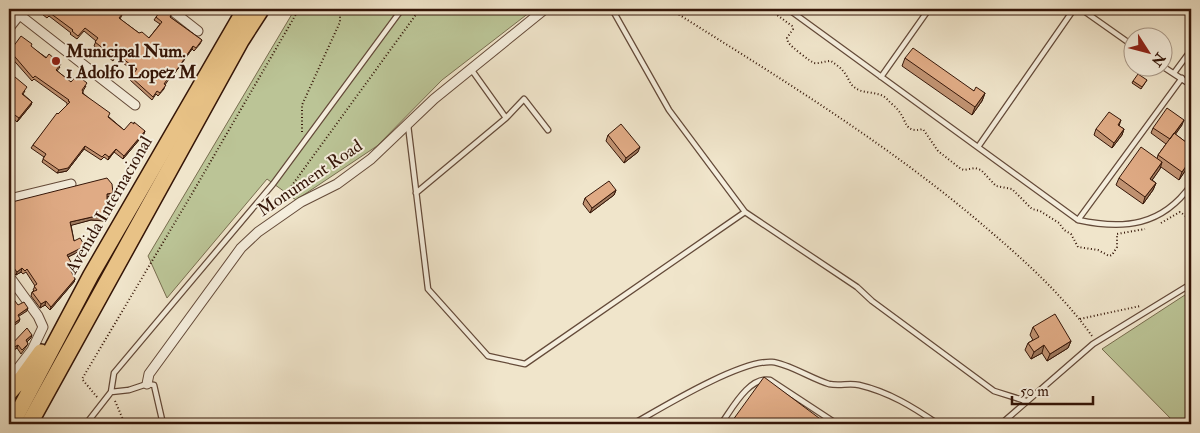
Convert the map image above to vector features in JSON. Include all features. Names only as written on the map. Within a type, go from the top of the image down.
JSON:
[{"type":"highway","name":"Avenida Internacional","points":[[12,424],[91,275],[245,9]]},
{"type":"highway","points":[[21,424],[110,260],[252,9]]},
{"type":"highway","points":[[29,424],[124,249],[241,40],[261,9]]},
{"type":"highway","points":[[38,424],[184,150],[267,9]]},
{"type":"highway","points":[[9,394],[36,360],[91,275]]},
{"type":"street","points":[[170,9],[198,31]]},
{"type":"street","name":"Monument Road","points":[[147,384],[149,374],[242,248],[258,232],[294,207],[337,184],[370,159],[434,99],[546,9]]},
{"type":"street","points":[[9,28],[18,11],[135,104]]},
{"type":"street","points":[[9,199],[71,184]]},
{"type":"street","points":[[9,276],[38,316],[43,327],[32,350],[9,380]]},
{"type":"lane","points":[[86,424],[111,392],[114,373],[204,264],[245,218],[302,146],[402,9]]},
{"type":"lane","points":[[612,9],[669,110],[745,212],[857,287],[872,301],[994,391],[1026,401]]},
{"type":"lane","points":[[788,9],[1078,220],[1116,225],[1146,221],[1168,209],[1191,186]]},
{"type":"lane","points":[[881,77],[929,9]]},
{"type":"lane","points":[[978,146],[1074,9]]},
{"type":"lane","points":[[1081,9],[1122,38]]},
{"type":"lane","points":[[1191,50],[1174,73],[1191,85]]},
{"type":"lane","points":[[471,69],[506,118]]},
{"type":"lane","points":[[1078,220],[1182,78]]},
{"type":"lane","points":[[416,193],[506,118],[524,99],[548,130]]},
{"type":"lane","points":[[408,124],[428,289],[488,356],[525,364],[745,212]]},
{"type":"lane","points":[[1001,424],[1096,342],[1191,284]]},
{"type":"lane","points":[[633,424],[680,397],[741,368],[771,362],[782,364],[831,384],[857,384],[884,393],[900,400],[938,424]]},
{"type":"lane","points":[[721,424],[749,386],[764,379],[770,380],[837,424]]},
{"type":"lane","points":[[111,392],[129,390],[147,384],[154,385],[163,424]]},
{"type":"path","points":[[102,403],[82,379],[194,192],[299,9]]},
{"type":"path","points":[[302,146],[302,105],[340,22],[340,9]]},
{"type":"path","points":[[275,209],[420,9]]},
{"type":"path","points":[[670,9],[885,148],[942,191],[1052,286],[1080,319],[1096,342]]},
{"type":"path","points":[[769,9],[792,26],[793,29],[787,38],[788,42],[808,61],[818,63],[830,61],[844,72],[856,89],[882,95],[890,104],[898,109],[908,128],[913,130],[923,129],[938,151],[961,169],[975,168],[981,170],[996,186],[1012,189],[1032,209],[1040,210],[1059,223],[1064,230],[1071,234],[1078,247],[1098,250],[1109,256],[1112,255],[1116,247],[1117,234],[1150,227]]},
{"type":"path","points":[[1157,224],[1180,212],[1187,217],[1191,216]]},
{"type":"path","points":[[1080,319],[1162,301]]},
{"type":"path","points":[[111,392],[125,424]]},
{"type":"green space","points":[[295,9],[534,9],[442,80],[377,146],[296,200],[267,179],[167,298],[148,256]]},
{"type":"green space","points":[[1191,291],[1191,424],[1176,424],[1102,349]]},
{"type":"building","points":[[40,9],[118,9],[123,13],[119,18],[149,38],[162,22],[156,17],[163,9],[171,15],[170,17],[202,40],[196,48],[193,46],[176,71],[174,70],[164,84],[166,85],[160,93],[157,91],[153,97],[131,77],[137,69],[116,54],[114,57],[95,42],[98,38],[85,28],[78,36],[50,13],[48,15]]},
{"type":"building","points":[[21,36],[46,58],[49,54],[61,64],[56,70],[71,82],[77,75],[87,83],[82,93],[110,113],[108,117],[124,130],[131,122],[134,124],[134,122],[145,131],[124,156],[116,149],[109,157],[105,154],[102,157],[85,146],[68,168],[59,170],[43,159],[46,154],[33,145],[57,113],[70,102],[35,76],[33,78],[10,51]]},
{"type":"building","points":[[913,48],[974,91],[976,87],[985,93],[975,107],[905,58]]},
{"type":"building","points":[[9,72],[27,87],[22,94],[32,102],[19,118],[9,111]]},
{"type":"building","points":[[1135,78],[1147,80],[1142,87],[1133,81]]},
{"type":"building","points":[[1167,108],[1184,120],[1170,139],[1153,128]]},
{"type":"building","points":[[1109,112],[1121,120],[1118,125],[1124,129],[1114,143],[1096,129]]},
{"type":"building","points":[[621,124],[640,147],[626,158],[608,135]]},
{"type":"building","points":[[1174,133],[1191,146],[1191,159],[1182,172],[1158,155]]},
{"type":"building","points":[[1141,147],[1162,162],[1150,179],[1156,183],[1145,197],[1119,178]]},
{"type":"building","points":[[107,178],[112,184],[113,193],[107,194],[107,217],[92,217],[70,222],[74,241],[80,238],[85,246],[67,255],[71,262],[67,263],[75,279],[51,307],[46,301],[41,304],[32,292],[37,290],[34,286],[37,284],[27,269],[25,271],[22,268],[17,272],[13,267],[9,267],[9,201],[12,202]]},
{"type":"building","points":[[609,181],[616,190],[592,208],[585,198]]},
{"type":"building","points":[[9,281],[13,287],[9,290]]},
{"type":"building","points":[[9,293],[18,305],[24,302],[28,308],[18,315],[20,319],[9,327]]},
{"type":"building","points":[[1055,314],[1071,341],[1050,354],[1044,345],[1034,352],[1028,343],[1039,337],[1033,327]]},
{"type":"building","points":[[27,328],[32,335],[26,340],[28,344],[22,350],[18,345],[9,350],[9,347]]},
{"type":"building","points":[[764,377],[827,424],[730,424]]},
{"type":"place","name":"Municipal Num. 1 Adolfo Lopez M","points":[[56,61]]}]
